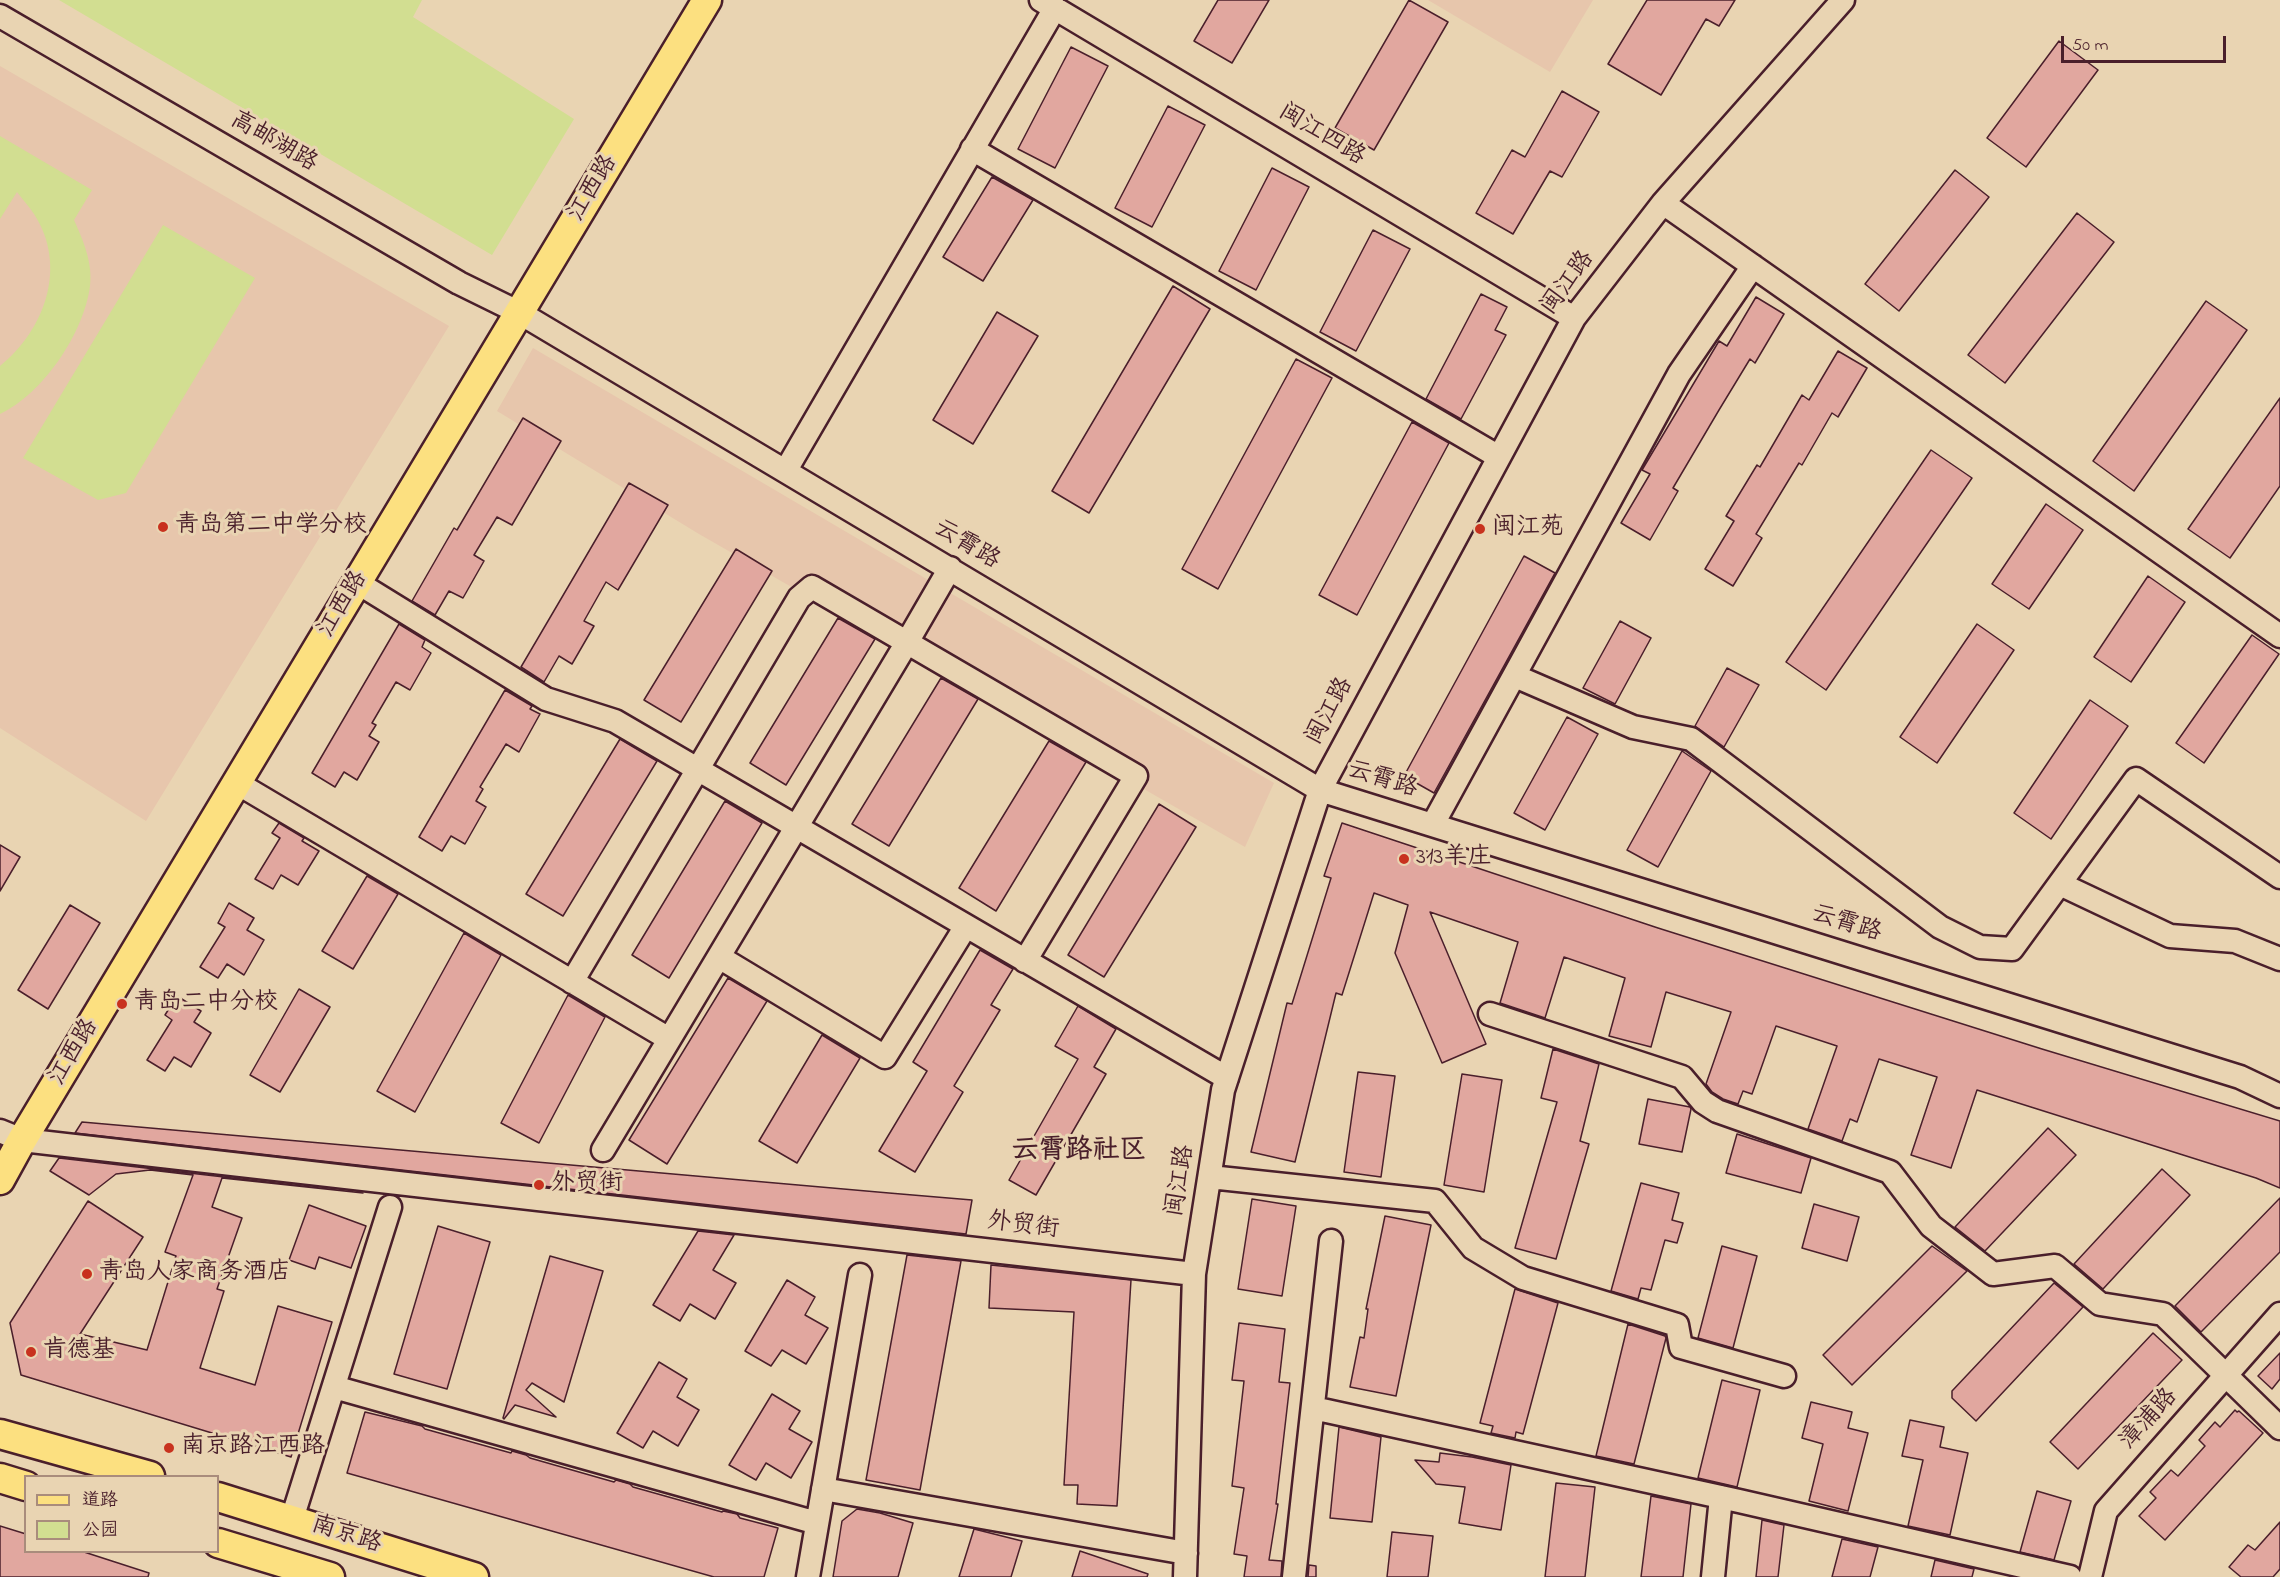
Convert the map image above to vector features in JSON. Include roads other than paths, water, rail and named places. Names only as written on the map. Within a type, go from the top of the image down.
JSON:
[{"type":"main road","name":"江西路","points":[[0,1180],[11,1136],[237,783],[707,0]]},
{"type":"main road","points":[[0,1434],[146,1475]]},
{"type":"main road","points":[[0,1478],[24,1485]]},
{"type":"main road","name":"南京路","points":[[219,1497],[474,1577]]},
{"type":"main road","name":"南京路","points":[[219,1544],[330,1577]]},
{"type":"street","name":"闽江路","points":[[1185,1577],[1194,1274],[1223,1090],[1320,790],[1574,318],[1664,203],[1843,0]]},
{"type":"street","points":[[786,470],[972,149],[1048,4]]},
{"type":"street","name":"闽江四路","points":[[1048,4],[1574,318]]},
{"type":"street","name":"高邮湖路","points":[[0,16],[459,283],[520,313]]},
{"type":"street","points":[[972,149],[1499,457]]},
{"type":"street","points":[[1664,203],[2280,636]]},
{"type":"street","points":[[1433,824],[1679,374],[1753,266]]},
{"type":"street","name":"云霄路","points":[[520,313],[1320,790],[2240,1077],[2280,1096]]},
{"type":"street","points":[[603,1149],[950,568]]},
{"type":"street","points":[[357,583],[546,699],[615,721],[1227,1078]]},
{"type":"street","points":[[572,982],[799,598],[812,587],[906,644],[1136,776],[1025,961]]},
{"type":"street","points":[[1515,676],[1633,727],[1691,740],[1940,927],[1980,947],[2012,949],[2136,779],[2280,877]]},
{"type":"street","points":[[237,783],[669,1040]]},
{"type":"street","points":[[2061,884],[2170,936],[2235,941],[2280,959]]},
{"type":"street","points":[[719,957],[885,1057],[966,926]]},
{"type":"street","points":[[1490,1014],[1682,1077],[1703,1102],[1717,1111],[1890,1172],[1931,1226],[1993,1274],[2055,1266],[2100,1304],[2163,1314],[2225,1377],[2280,1428]]},
{"type":"street","name":"外贸街","points":[[11,1136],[1194,1274]]},
{"type":"street","points":[[1210,1177],[1435,1201],[1473,1248],[1523,1278],[1677,1325],[1681,1347],[1784,1376]]},
{"type":"street","points":[[292,1519],[390,1207]]},
{"type":"street","points":[[1294,1577],[1331,1241]]},
{"type":"street","points":[[808,1577],[860,1275]]},
{"type":"street","name":"漳浦路","points":[[2090,1577],[2106,1511],[2280,1314]]},
{"type":"street","points":[[334,1387],[817,1523]]},
{"type":"street","points":[[1313,1408],[1721,1497],[2070,1577]]},
{"type":"street","points":[[823,1489],[1186,1553]]},
{"type":"street","points":[[1713,1577],[1721,1497]]},
{"type":"place","name":"青岛第二中学分校","points":[[163,527]]},
{"type":"place","name":"闽江苑","points":[[1480,529]]},
{"type":"place","name":"313羊庄","points":[[1404,859]]},
{"type":"place","name":"青岛二中分校","points":[[122,1004]]},
{"type":"place","name":"外贸街","points":[[539,1185]]},
{"type":"place","name":"青岛人家商务酒店","points":[[87,1274]]},
{"type":"place","name":"肯德基","points":[[31,1352]]},
{"type":"place","name":"南京路江西路","points":[[169,1448]]},
{"type":"district","name":"云霄路社区","points":[[1079,1153]]}]
